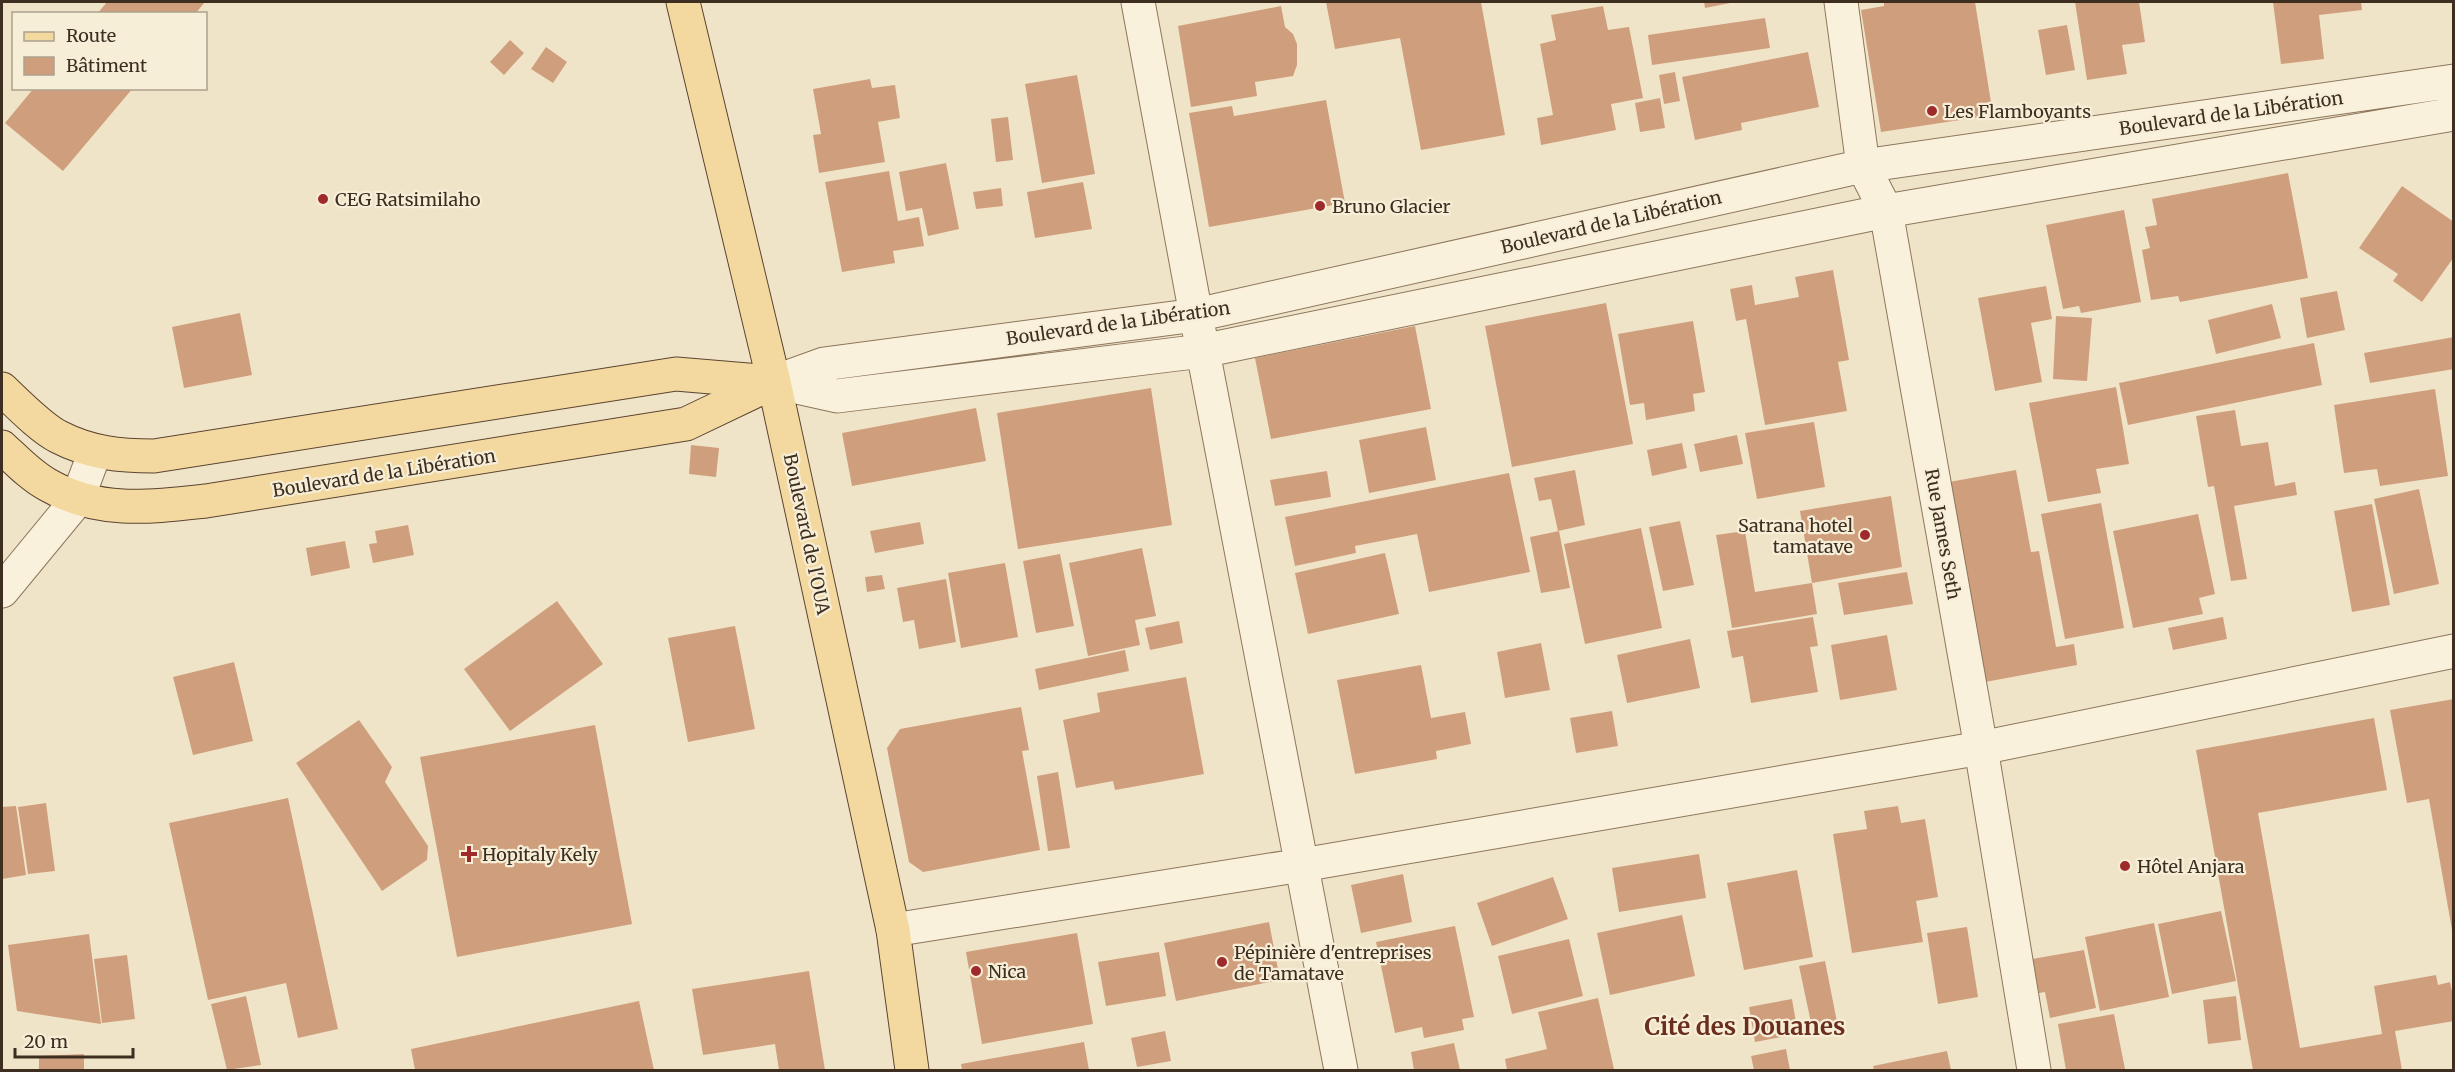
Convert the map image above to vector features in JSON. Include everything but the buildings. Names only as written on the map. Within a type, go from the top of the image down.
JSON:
[{"type":"main road","name":"Boulevard de l'OUA","points":[[683,2],[774,382],[893,930],[912,1071]]},
{"type":"main road","name":"Boulevard de la Libération","points":[[2,389],[57,436],[95,452],[122,456],[153,456],[676,374],[774,382]]},
{"type":"main road","name":"Boulevard de la Libération","points":[[2,447],[46,484],[78,500],[124,507],[206,501],[686,424],[774,382]]},
{"type":"street","points":[[1138,2],[1202,351],[1341,1071]]},
{"type":"street","name":"Rue James Seth","points":[[1841,2],[1863,166],[1886,211],[1981,748],[2034,1071]]},
{"type":"street","name":"Boulevard de la Libération","points":[[774,382],[824,364],[1196,315],[1863,166],[2454,81]]},
{"type":"street","name":"Boulevard de la Libération","points":[[774,382],[837,396],[1202,351],[1886,211],[2454,114]]},
{"type":"street","points":[[2,591],[78,500],[95,452]]},
{"type":"street","points":[[893,930],[1302,865],[1981,748],[2454,651]]},
{"type":"place","name":"Les Flamboyants","points":[[1932,111]]},
{"type":"place","name":"CEG Ratsimilaho","points":[[323,199]]},
{"type":"place","name":"Bruno Glacier","points":[[1320,206]]},
{"type":"place","name":"Satrana hotel tamatave","points":[[1865,535]]},
{"type":"place","name":"Hopitaly Kely","points":[[469,854]]},
{"type":"place","name":"Hôtel Anjara","points":[[2125,866]]},
{"type":"place","name":"Pépinière d'entreprises de Tamatave","points":[[1222,962]]},
{"type":"place","name":"Nica","points":[[976,971]]},
{"type":"district","name":"Cité des Douanes","points":[[1745,1026]]}]
